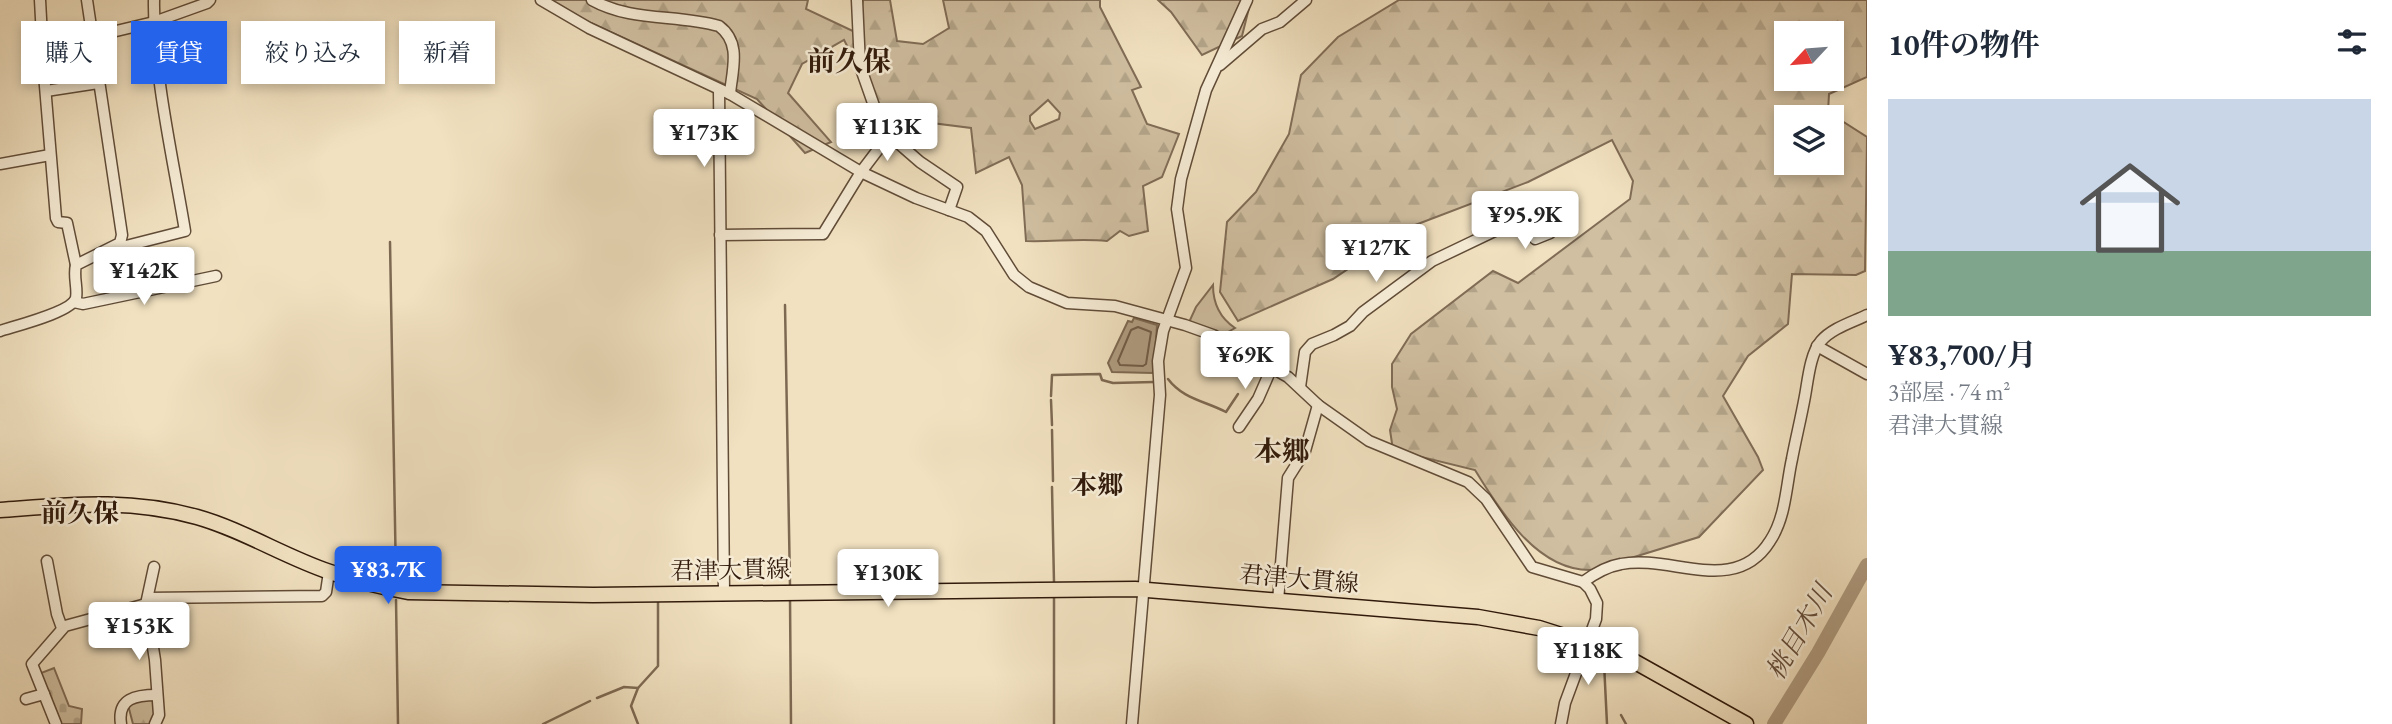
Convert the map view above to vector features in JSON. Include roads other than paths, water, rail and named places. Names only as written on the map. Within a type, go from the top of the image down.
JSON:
[{"type":"main road","name":"君津大貫線","points":[[0,510],[100,503],[150,506],[227,527],[329,572],[408,592],[593,595],[1144,589],[1512,621],[1621,654],[1745,724]]},
{"type":"street","points":[[40,0],[56,218],[58,222],[66,221],[68,225],[76,265],[74,302]]},
{"type":"street","points":[[87,0],[89,21]]},
{"type":"street","points":[[154,0],[154,21]]},
{"type":"street","points":[[157,21],[210,0]]},
{"type":"street","points":[[541,0],[589,28],[724,92],[861,172],[916,198],[968,217],[986,231],[1014,275],[1038,292],[1067,303],[1115,306],[1213,335],[1272,367],[1300,387],[1318,405],[1369,441],[1468,482],[1486,499],[1532,567],[1583,582],[1597,603],[1596,619],[1589,643],[1565,703],[1561,724]]},
{"type":"street","points":[[592,0],[612,10],[631,15],[719,26],[726,31],[734,51],[735,61],[724,92],[720,235],[724,593]]},
{"type":"street","points":[[857,0],[860,66],[878,120],[889,135],[920,162],[957,187],[949,210]]},
{"type":"street","points":[[1132,724],[1160,396],[1158,361],[1166,320],[1186,268],[1177,209],[1181,178],[1206,90],[1247,0]]},
{"type":"street","points":[[1218,67],[1262,29],[1280,22],[1306,0]]},
{"type":"street","points":[[46,91],[92,84]]},
{"type":"street","points":[[98,84],[122,235],[118,245]]},
{"type":"street","points":[[76,265],[118,245],[125,246],[185,231],[163,84]]},
{"type":"street","points":[[720,235],[822,234],[861,172],[889,135]]},
{"type":"street","points":[[0,164],[50,155]]},
{"type":"street","points":[[1300,387],[1305,352],[1312,344],[1350,326],[1363,312],[1432,261],[1500,231],[1526,216],[1535,239],[1550,233]]},
{"type":"street","points":[[160,257],[172,285]]},
{"type":"street","points":[[0,331],[54,313],[74,302],[83,304],[216,276]]},
{"type":"street","points":[[1583,582],[1621,564],[1642,563],[1719,571],[1742,565],[1758,555],[1771,541],[1786,499],[1808,376],[1817,346],[1829,334],[1867,315]]},
{"type":"street","points":[[1817,346],[1867,374]]},
{"type":"street","points":[[1240,427],[1258,399],[1272,367]]},
{"type":"street","points":[[1278,601],[1288,478],[1305,451],[1318,405]]},
{"type":"street","points":[[47,561],[62,628]]},
{"type":"street","points":[[154,567],[147,601],[159,715],[155,724]]},
{"type":"street","points":[[56,724],[32,664],[62,628],[147,601],[323,596],[329,572]]},
{"type":"street","points":[[26,699],[44,694]]},
{"type":"street","points":[[121,724],[124,703],[141,695],[157,695]]},
{"type":"water","points":[[1134,318],[1157,325],[1154,370],[1152,373],[1112,372],[1108,363],[1128,321],[1132,322]]},
{"type":"waterway","points":[[390,242],[396,579]]},
{"type":"waterway","points":[[785,305],[790,585]]},
{"type":"waterway","points":[[1051,396],[1052,375],[1100,374],[1102,380],[1113,383],[1154,382]]},
{"type":"waterway","points":[[1168,379],[1187,395],[1226,412],[1238,394]]},
{"type":"waterway","points":[[1051,400],[1052,425]]},
{"type":"waterway","points":[[1052,430],[1053,481]]},
{"type":"waterway","points":[[1052,487],[1054,582]]},
{"type":"waterway","name":"桃目木川","points":[[1774,724],[1818,653],[1867,565]]},
{"type":"waterway","points":[[1054,595],[1054,724]]},
{"type":"waterway","points":[[790,598],[791,724]]},
{"type":"waterway","points":[[396,600],[398,724]]},
{"type":"waterway","points":[[638,688],[658,666],[658,601]]},
{"type":"waterway","points":[[1604,663],[1607,724]]},
{"type":"waterway","points":[[597,698],[624,687],[638,688],[631,706],[638,724]]},
{"type":"waterway","points":[[543,724],[590,701]]},
{"type":"waterway","points":[[1621,715],[1626,724]]},
{"type":"district","name":"前久保","points":[[849,61]]},
{"type":"district","name":"本郷","points":[[1282,451]]},
{"type":"district","name":"本郷","points":[[1097,485]]},
{"type":"district","name":"前久保","points":[[80,513]]}]
